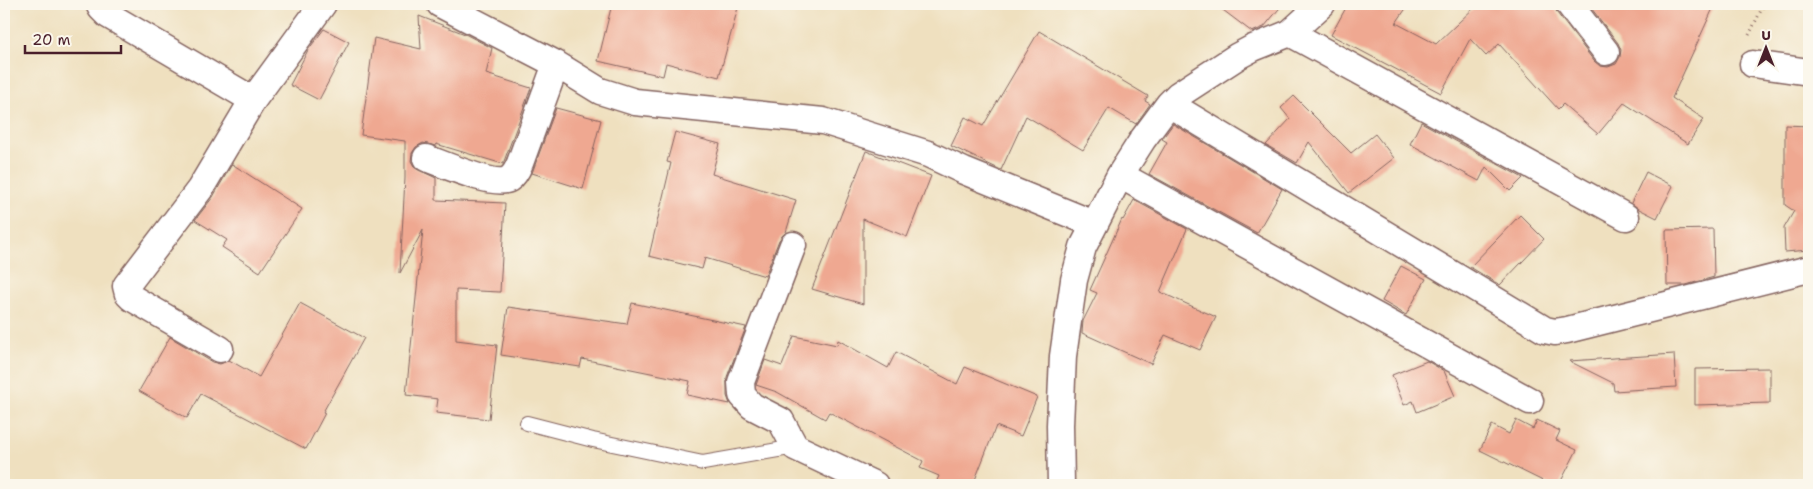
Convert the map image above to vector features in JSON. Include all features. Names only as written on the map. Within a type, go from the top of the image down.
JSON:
[{"type":"street","points":[[99,4],[108,15],[253,100]]},
{"type":"street","points":[[220,349],[132,298],[128,294],[126,286],[200,190],[253,100],[323,4]]},
{"type":"street","points":[[440,4],[556,64],[600,90],[635,102],[823,121],[928,154],[964,171],[1094,224]]},
{"type":"street","points":[[1061,485],[1060,425],[1063,356],[1074,280],[1083,247],[1120,174],[1143,139],[1174,100],[1238,56],[1290,33],[1322,4]]},
{"type":"street","points":[[1569,4],[1606,52]]},
{"type":"street","points":[[1290,33],[1626,217]]},
{"type":"street","points":[[426,158],[499,182],[509,179],[520,163],[556,64]]},
{"type":"street","points":[[1753,64],[1809,72]]},
{"type":"street","points":[[1174,100],[1546,330],[1555,332],[1568,330],[1809,270]]},
{"type":"street","points":[[1120,174],[1530,401]]},
{"type":"street","points":[[793,245],[741,382],[742,395],[752,406],[781,420],[795,447],[875,485]]},
{"type":"lane","points":[[527,423],[593,440],[703,463],[795,447]]},
{"type":"building","points":[[612,4],[739,4],[719,77],[666,63],[663,76],[598,61]]},
{"type":"building","points":[[1215,4],[1283,4],[1264,27],[1252,32]]},
{"type":"building","points":[[1348,4],[1409,4],[1396,23],[1436,44],[1478,4],[1554,4],[1557,13],[1594,61],[1600,66],[1608,67],[1616,64],[1621,50],[1618,43],[1588,4],[1715,4],[1672,98],[1704,119],[1688,144],[1624,103],[1598,134],[1563,104],[1558,109],[1499,44],[1486,56],[1470,39],[1441,93],[1331,35]]},
{"type":"building","points":[[419,16],[465,34],[492,48],[486,74],[531,88],[503,164],[436,144],[436,146],[423,143],[416,147],[412,153],[411,161],[415,168],[436,178],[436,200],[505,203],[500,292],[456,290],[456,340],[497,345],[489,419],[436,413],[438,399],[406,395],[423,230],[400,273],[405,141],[361,135],[374,38],[421,49]]},
{"type":"building","points":[[324,29],[349,42],[319,100],[290,85],[308,50]]},
{"type":"building","points":[[1039,31],[1148,96],[1145,101],[1150,104],[1136,124],[1109,108],[1083,150],[1026,116],[1001,170],[951,146],[965,117],[983,126]]},
{"type":"building","points":[[1294,96],[1351,153],[1375,134],[1394,158],[1349,193],[1309,142],[1297,163],[1266,145],[1290,119],[1281,108]]},
{"type":"building","points":[[556,108],[601,120],[583,189],[532,173]]},
{"type":"building","points":[[1421,122],[1523,178],[1510,191],[1486,167],[1479,181],[1410,144]]},
{"type":"building","points":[[1173,124],[1282,189],[1257,233],[1149,174],[1167,142],[1162,139]]},
{"type":"building","points":[[1785,125],[1809,126],[1809,250],[1785,252],[1784,228],[1794,211],[1785,205]]},
{"type":"building","points":[[675,132],[720,144],[712,174],[796,200],[786,232],[779,240],[765,276],[705,258],[702,269],[649,256],[671,163],[667,162]]},
{"type":"building","points":[[866,151],[931,176],[907,237],[863,219],[863,304],[812,289]]},
{"type":"building","points":[[232,164],[302,209],[260,272],[222,247],[227,240],[195,220],[213,197]]},
{"type":"building","points":[[1646,172],[1673,186],[1657,218],[1631,203]]},
{"type":"building","points":[[1134,200],[1187,229],[1160,292],[1216,317],[1200,350],[1165,335],[1151,364],[1082,333],[1083,321],[1097,293],[1090,290],[1122,219]]},
{"type":"building","points":[[1520,215],[1544,239],[1500,285],[1470,267]]},
{"type":"building","points":[[1713,229],[1714,277],[1686,285],[1667,285],[1666,230]]},
{"type":"building","points":[[1401,266],[1426,279],[1406,315],[1382,301]]},
{"type":"building","points":[[300,303],[364,338],[323,412],[325,413],[306,449],[201,394],[187,418],[139,391],[170,337],[212,362],[220,364],[229,360],[259,377]]},
{"type":"building","points":[[632,303],[746,327],[727,377],[727,396],[730,404],[687,395],[690,381],[582,359],[580,367],[501,355],[508,307],[627,324]]},
{"type":"building","points":[[794,336],[837,345],[838,340],[888,368],[896,352],[957,384],[965,367],[1037,397],[1021,436],[996,426],[973,485],[935,485],[939,476],[920,468],[923,461],[829,412],[825,419],[777,392],[756,385],[765,360],[782,366]]},
{"type":"building","points":[[1674,354],[1676,387],[1614,391],[1613,383],[1569,361]]},
{"type":"building","points":[[1427,361],[1444,371],[1455,396],[1417,412],[1413,401],[1404,405],[1392,375]]},
{"type":"building","points":[[1770,368],[1770,403],[1695,405],[1695,369]]},
{"type":"building","points":[[1516,420],[1533,429],[1537,420],[1560,431],[1556,440],[1577,450],[1559,485],[1551,485],[1480,450],[1492,425],[1509,434]]}]
